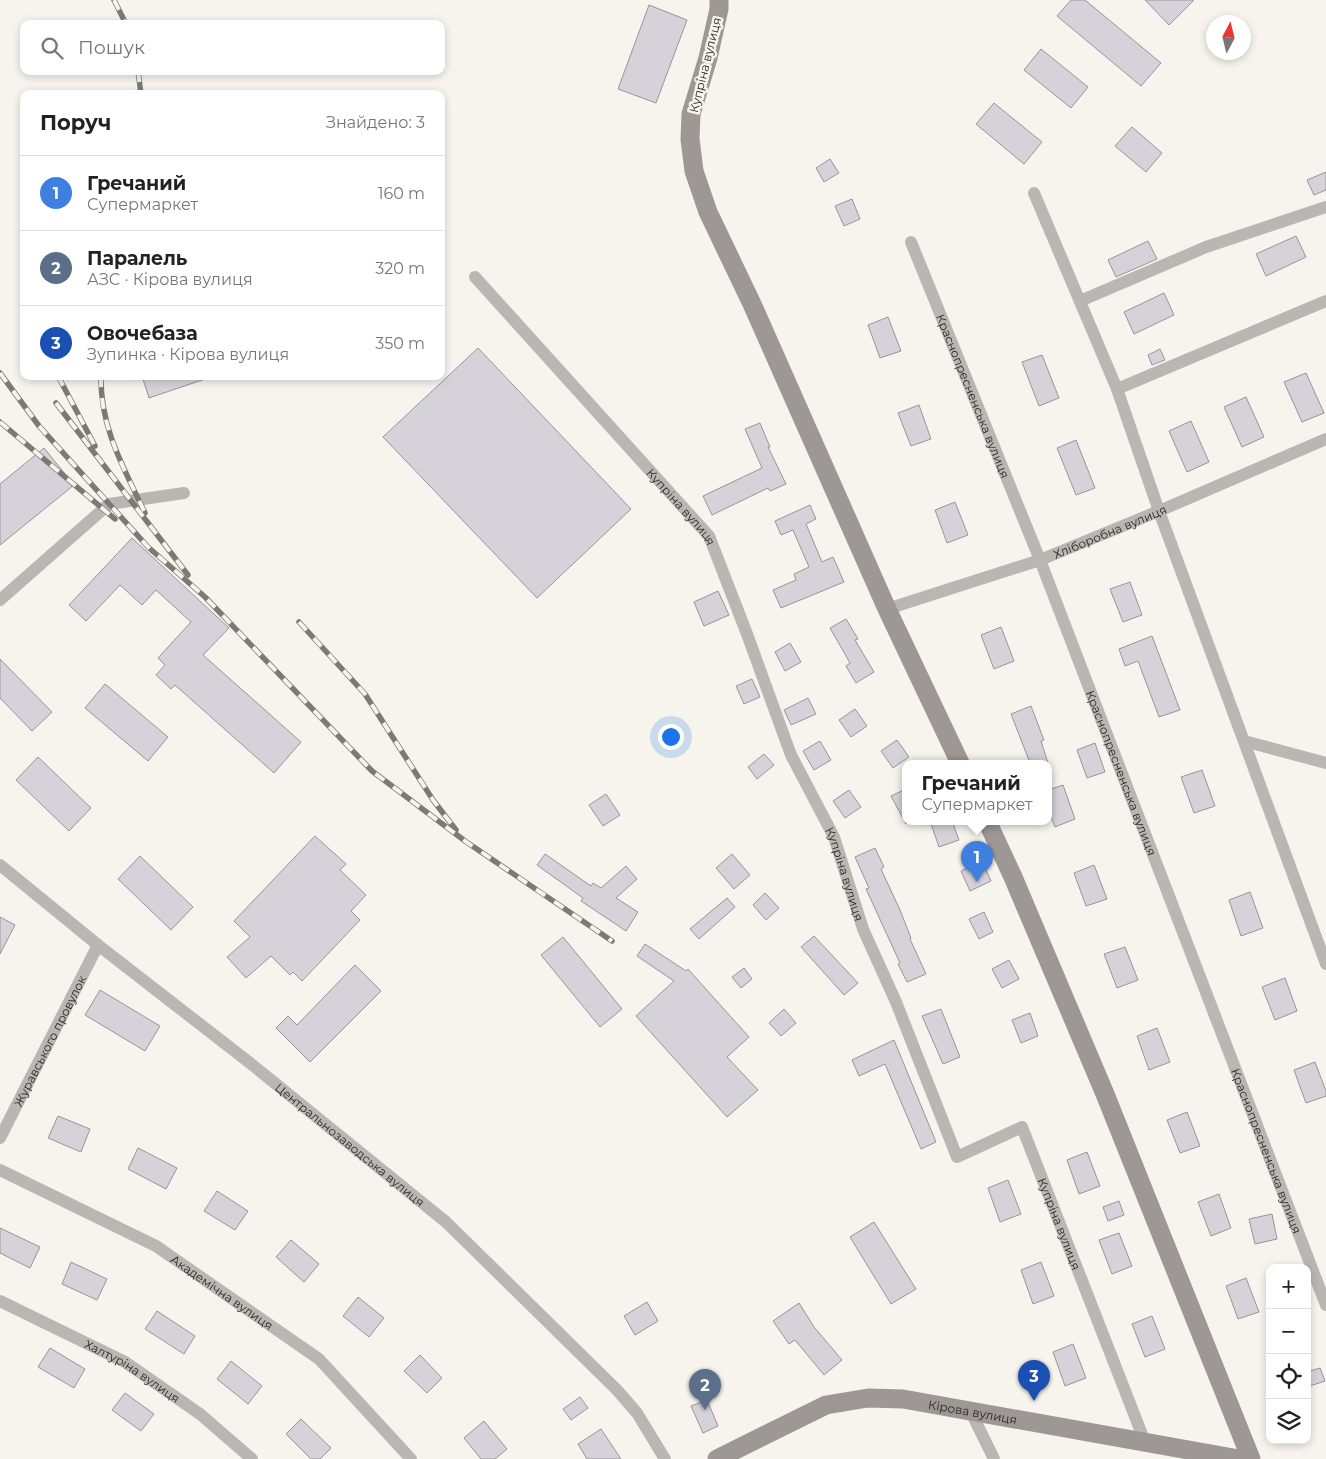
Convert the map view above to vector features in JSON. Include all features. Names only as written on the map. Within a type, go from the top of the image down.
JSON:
[{"type":"main road","name":"Купріна вулиця","points":[[720,0],[708,58],[692,114],[690,139],[694,171],[708,212],[756,313],[887,609],[959,760]]},
{"type":"main road","points":[[989,825],[1013,877],[1105,1094],[1251,1459]]},
{"type":"main road","name":"Кірова вулиця","points":[[717,1459],[826,1404],[868,1398],[903,1399],[1239,1459]]},
{"type":"street","points":[[1034,193],[1117,389],[1159,511],[1326,964]]},
{"type":"street","points":[[1080,300],[1206,248],[1326,207]]},
{"type":"street","name":"Краснопресненська вулиця","points":[[911,242],[1040,560],[1326,1305]]},
{"type":"street","name":"Купріна вулиця","points":[[475,276],[709,536],[791,755],[834,836],[863,929],[896,1002],[957,1157],[1022,1127],[1145,1442]]},
{"type":"street","points":[[1117,389],[1326,301]]},
{"type":"street","name":"Хліборобна вулиця","points":[[887,609],[1040,560],[1326,439]]},
{"type":"street","points":[[0,600],[109,504],[184,493]]},
{"type":"street","points":[[1244,741],[1326,763]]},
{"type":"street","name":"Центральнозаводська вулиця","points":[[0,865],[250,1063],[446,1222],[617,1390],[637,1413],[666,1459]]},
{"type":"street","name":"Журавського провулок","points":[[0,1138],[98,944]]},
{"type":"street","name":"Академічна вулиця","points":[[0,1170],[156,1246],[319,1358],[412,1459]]},
{"type":"street","name":"Халтуріна вулиця","points":[[0,1301],[125,1362],[200,1414],[252,1459]]},
{"type":"street","points":[[971,1412],[994,1459]]},
{"type":"building","points":[[1071,0],[1085,0],[1161,63],[1141,86],[1057,16]]},
{"type":"building","points":[[1145,0],[1194,0],[1169,25]]},
{"type":"building","points":[[649,5],[687,20],[656,103],[618,89]]},
{"type":"building","points":[[1041,49],[1088,87],[1071,108],[1024,70]]},
{"type":"building","points":[[994,103],[1042,142],[1024,164],[976,124]]},
{"type":"building","points":[[1132,127],[1162,153],[1146,172],[1115,146]]},
{"type":"building","points":[[830,159],[839,173],[824,182],[816,168]]},
{"type":"building","points":[[1326,172],[1326,190],[1314,195],[1307,180]]},
{"type":"building","points":[[852,199],[860,219],[844,226],[835,206]]},
{"type":"building","points":[[1296,236],[1306,257],[1266,276],[1256,254]]},
{"type":"building","points":[[1148,241],[1157,259],[1116,277],[1108,260]]},
{"type":"building","points":[[1164,293],[1174,315],[1134,334],[1124,312]]},
{"type":"building","points":[[888,317],[901,351],[880,358],[868,325]]},
{"type":"building","points":[[478,348],[631,509],[537,598],[383,437]]},
{"type":"building","points":[[1160,349],[1165,360],[1152,365],[1148,355]]},
{"type":"building","points":[[1042,355],[1059,398],[1039,406],[1022,362]]},
{"type":"building","points":[[1306,373],[1324,413],[1302,422],[1284,382]]},
{"type":"building","points":[[143,380],[202,380],[149,398]]},
{"type":"building","points":[[1246,397],[1264,437],[1242,447],[1224,407]]},
{"type":"building","points":[[919,405],[931,439],[911,446],[898,413]]},
{"type":"building","points":[[1191,421],[1209,462],[1187,472],[1169,431]]},
{"type":"building","points":[[760,423],[770,447],[768,447],[786,484],[770,491],[768,488],[712,515],[703,496],[762,468],[745,429]]},
{"type":"building","points":[[1076,440],[1095,488],[1076,495],[1057,448]]},
{"type":"building","points":[[44,448],[74,485],[0,545],[0,484]]},
{"type":"building","points":[[955,502],[968,535],[947,543],[935,510]]},
{"type":"building","points":[[810,505],[816,519],[806,524],[822,562],[833,557],[844,582],[781,608],[773,590],[796,580],[794,574],[809,567],[793,530],[781,535],[775,521]]},
{"type":"building","points":[[132,538],[229,628],[203,655],[301,742],[274,773],[175,685],[171,689],[156,675],[165,665],[158,658],[191,622],[156,590],[142,605],[120,585],[86,621],[69,605]]},
{"type":"building","points":[[1130,582],[1142,615],[1123,622],[1110,589]]},
{"type":"building","points":[[718,591],[729,615],[704,626],[694,602]]},
{"type":"building","points":[[846,619],[858,639],[855,640],[874,672],[856,683],[846,666],[850,663],[830,628]]},
{"type":"building","points":[[1001,627],[1014,661],[994,669],[981,635]]},
{"type":"building","points":[[1152,636],[1180,710],[1159,717],[1138,661],[1125,666],[1119,649]]},
{"type":"building","points":[[790,643],[801,662],[785,671],[775,652]]},
{"type":"building","points":[[0,659],[52,712],[32,731],[0,698]]},
{"type":"building","points":[[752,679],[760,697],[744,704],[736,686]]},
{"type":"building","points":[[105,684],[168,737],[148,761],[85,708]]},
{"type":"building","points":[[808,698],[816,714],[791,725],[784,710]]},
{"type":"building","points":[[1031,706],[1044,740],[1041,741],[1047,760],[1029,760],[1011,714]]},
{"type":"building","points":[[855,709],[867,726],[851,737],[839,720]]},
{"type":"building","points":[[897,740],[909,757],[893,768],[881,751]]},
{"type":"building","points":[[820,741],[831,760],[814,770],[803,751]]},
{"type":"building","points":[[1095,743],[1105,772],[1087,778],[1077,750]]},
{"type":"building","points":[[764,754],[774,765],[757,779],[748,767]]},
{"type":"building","points":[[38,757],[91,808],[69,831],[16,780]]},
{"type":"building","points":[[1202,770],[1215,806],[1194,813],[1181,777]]},
{"type":"building","points":[[1063,785],[1075,819],[1055,827],[1052,819],[1052,789]]},
{"type":"building","points":[[849,790],[861,807],[845,818],[833,801]]},
{"type":"building","points":[[902,791],[902,817],[891,796]]},
{"type":"building","points":[[606,794],[620,815],[603,826],[589,805]]},
{"type":"building","points":[[931,825],[953,825],[959,840],[939,847]]},
{"type":"building","points":[[315,836],[346,864],[340,870],[366,895],[351,911],[360,920],[302,981],[293,972],[290,975],[271,956],[246,978],[227,957],[250,937],[234,921]]},
{"type":"building","points":[[875,848],[884,867],[881,869],[926,974],[907,982],[866,889],[869,888],[855,857]]},
{"type":"building","points":[[545,854],[591,886],[593,883],[601,888],[626,866],[637,879],[616,898],[638,912],[626,931],[581,901],[583,898],[537,865]]},
{"type":"building","points":[[732,854],[750,875],[734,889],[716,868]]},
{"type":"building","points":[[140,856],[193,907],[171,930],[118,879]]},
{"type":"building","points":[[982,861],[991,881],[970,891],[961,871]]},
{"type":"building","points":[[1094,865],[1107,899],[1086,906],[1074,873]]},
{"type":"building","points":[[1250,892],[1263,928],[1241,936],[1229,900]]},
{"type":"building","points":[[765,893],[779,908],[766,920],[753,905]]},
{"type":"building","points":[[727,898],[735,907],[699,939],[690,929]]},
{"type":"building","points":[[984,912],[993,932],[979,939],[969,919]]},
{"type":"building","points":[[0,917],[15,925],[0,954]]},
{"type":"building","points":[[814,936],[858,983],[844,995],[801,947]]},
{"type":"building","points":[[563,937],[622,1009],[600,1027],[541,955]]},
{"type":"building","points":[[645,944],[686,971],[688,969],[749,1037],[727,1057],[758,1090],[727,1117],[636,1016],[674,981],[637,956]]},
{"type":"building","points":[[1125,947],[1138,980],[1117,988],[1104,954]]},
{"type":"building","points":[[1009,960],[1019,979],[1002,988],[992,969]]},
{"type":"building","points":[[355,965],[381,991],[310,1062],[276,1028],[288,1016],[297,1025]]},
{"type":"building","points":[[744,968],[752,979],[741,988],[732,977]]},
{"type":"building","points":[[1285,978],[1297,1011],[1275,1020],[1262,987]]},
{"type":"building","points":[[100,990],[160,1026],[145,1051],[85,1015]]},
{"type":"building","points":[[784,1009],[796,1023],[781,1036],[769,1023]]},
{"type":"building","points":[[941,1009],[960,1057],[943,1064],[922,1016]]},
{"type":"building","points":[[1030,1013],[1038,1036],[1021,1043],[1012,1020]]},
{"type":"building","points":[[1157,1028],[1170,1062],[1149,1070],[1137,1036]]},
{"type":"building","points":[[894,1040],[936,1142],[921,1149],[885,1064],[859,1076],[852,1060]]},
{"type":"building","points":[[1315,1062],[1326,1091],[1326,1096],[1306,1103],[1294,1070]]},
{"type":"building","points":[[1187,1112],[1200,1146],[1180,1153],[1167,1120]]},
{"type":"building","points":[[58,1116],[90,1129],[81,1152],[48,1138]]},
{"type":"building","points":[[138,1148],[177,1168],[166,1189],[128,1169]]},
{"type":"building","points":[[1087,1152],[1100,1186],[1079,1194],[1067,1160]]},
{"type":"building","points":[[1008,1180],[1021,1214],[1000,1222],[988,1188]]},
{"type":"building","points":[[217,1191],[248,1211],[235,1230],[204,1211]]},
{"type":"building","points":[[1219,1194],[1231,1228],[1211,1236],[1198,1202]]},
{"type":"building","points":[[1119,1201],[1124,1215],[1108,1221],[1103,1207]]},
{"type":"building","points":[[1272,1214],[1277,1239],[1255,1244],[1249,1219]]},
{"type":"building","points":[[874,1222],[916,1289],[891,1304],[850,1237]]},
{"type":"building","points":[[0,1228],[40,1247],[30,1268],[0,1253]]},
{"type":"building","points":[[1119,1233],[1132,1266],[1112,1274],[1099,1240]]},
{"type":"building","points":[[291,1240],[319,1264],[304,1282],[276,1257]]},
{"type":"building","points":[[71,1262],[107,1279],[97,1300],[62,1284]]},
{"type":"building","points":[[1041,1262],[1054,1296],[1033,1304],[1021,1270]]},
{"type":"building","points":[[1246,1278],[1259,1312],[1238,1319],[1226,1286]]},
{"type":"building","points":[[358,1297],[384,1318],[369,1337],[343,1316]]},
{"type":"building","points":[[647,1302],[658,1321],[635,1335],[624,1316]]},
{"type":"building","points":[[799,1303],[814,1327],[842,1360],[824,1375],[795,1340],[789,1344],[773,1321]]},
{"type":"building","points":[[157,1311],[195,1336],[184,1354],[145,1329]]},
{"type":"building","points":[[1152,1316],[1165,1349],[1145,1357],[1132,1324]]},
{"type":"building","points":[[1073,1344],[1086,1378],[1065,1386],[1053,1352]]},
{"type":"building","points":[[50,1348],[85,1369],[74,1388],[38,1367]]},
{"type":"building","points":[[420,1355],[442,1378],[427,1393],[404,1371]]},
{"type":"building","points":[[231,1361],[262,1386],[248,1404],[217,1379]]},
{"type":"building","points":[[1320,1368],[1325,1381],[1311,1386],[1311,1371]]},
{"type":"building","points":[[125,1393],[154,1414],[141,1431],[112,1410]]},
{"type":"building","points":[[580,1397],[588,1408],[571,1420],[563,1409]]},
{"type":"building","points":[[707,1400],[718,1426],[703,1433],[691,1406]]},
{"type":"building","points":[[301,1419],[331,1448],[320,1459],[311,1459],[286,1434]]},
{"type":"building","points":[[484,1421],[507,1449],[495,1459],[481,1459],[464,1438]]},
{"type":"building","points":[[601,1429],[621,1459],[587,1459],[578,1444]]},
{"type":"railway","points":[[114,0],[124,20]]},
{"type":"railway","points":[[139,75],[140,90]]},
{"type":"railway","points":[[0,373],[39,426],[148,547],[205,597],[372,771],[465,841],[612,941]]},
{"type":"railway","points":[[60,380],[95,446]]},
{"type":"railway","points":[[101,380],[102,395],[109,430],[122,464],[145,513]]},
{"type":"railway","points":[[56,403],[188,575]]},
{"type":"railway","points":[[0,422],[115,519]]},
{"type":"railway","points":[[299,622],[365,694],[433,800],[456,830]]},
{"type":"place","name":"Гречаний","points":[[977,882]]},
{"type":"place","name":"Овочебаза","points":[[1034,1401]]},
{"type":"place","name":"Паралель","points":[[705,1410]]}]
